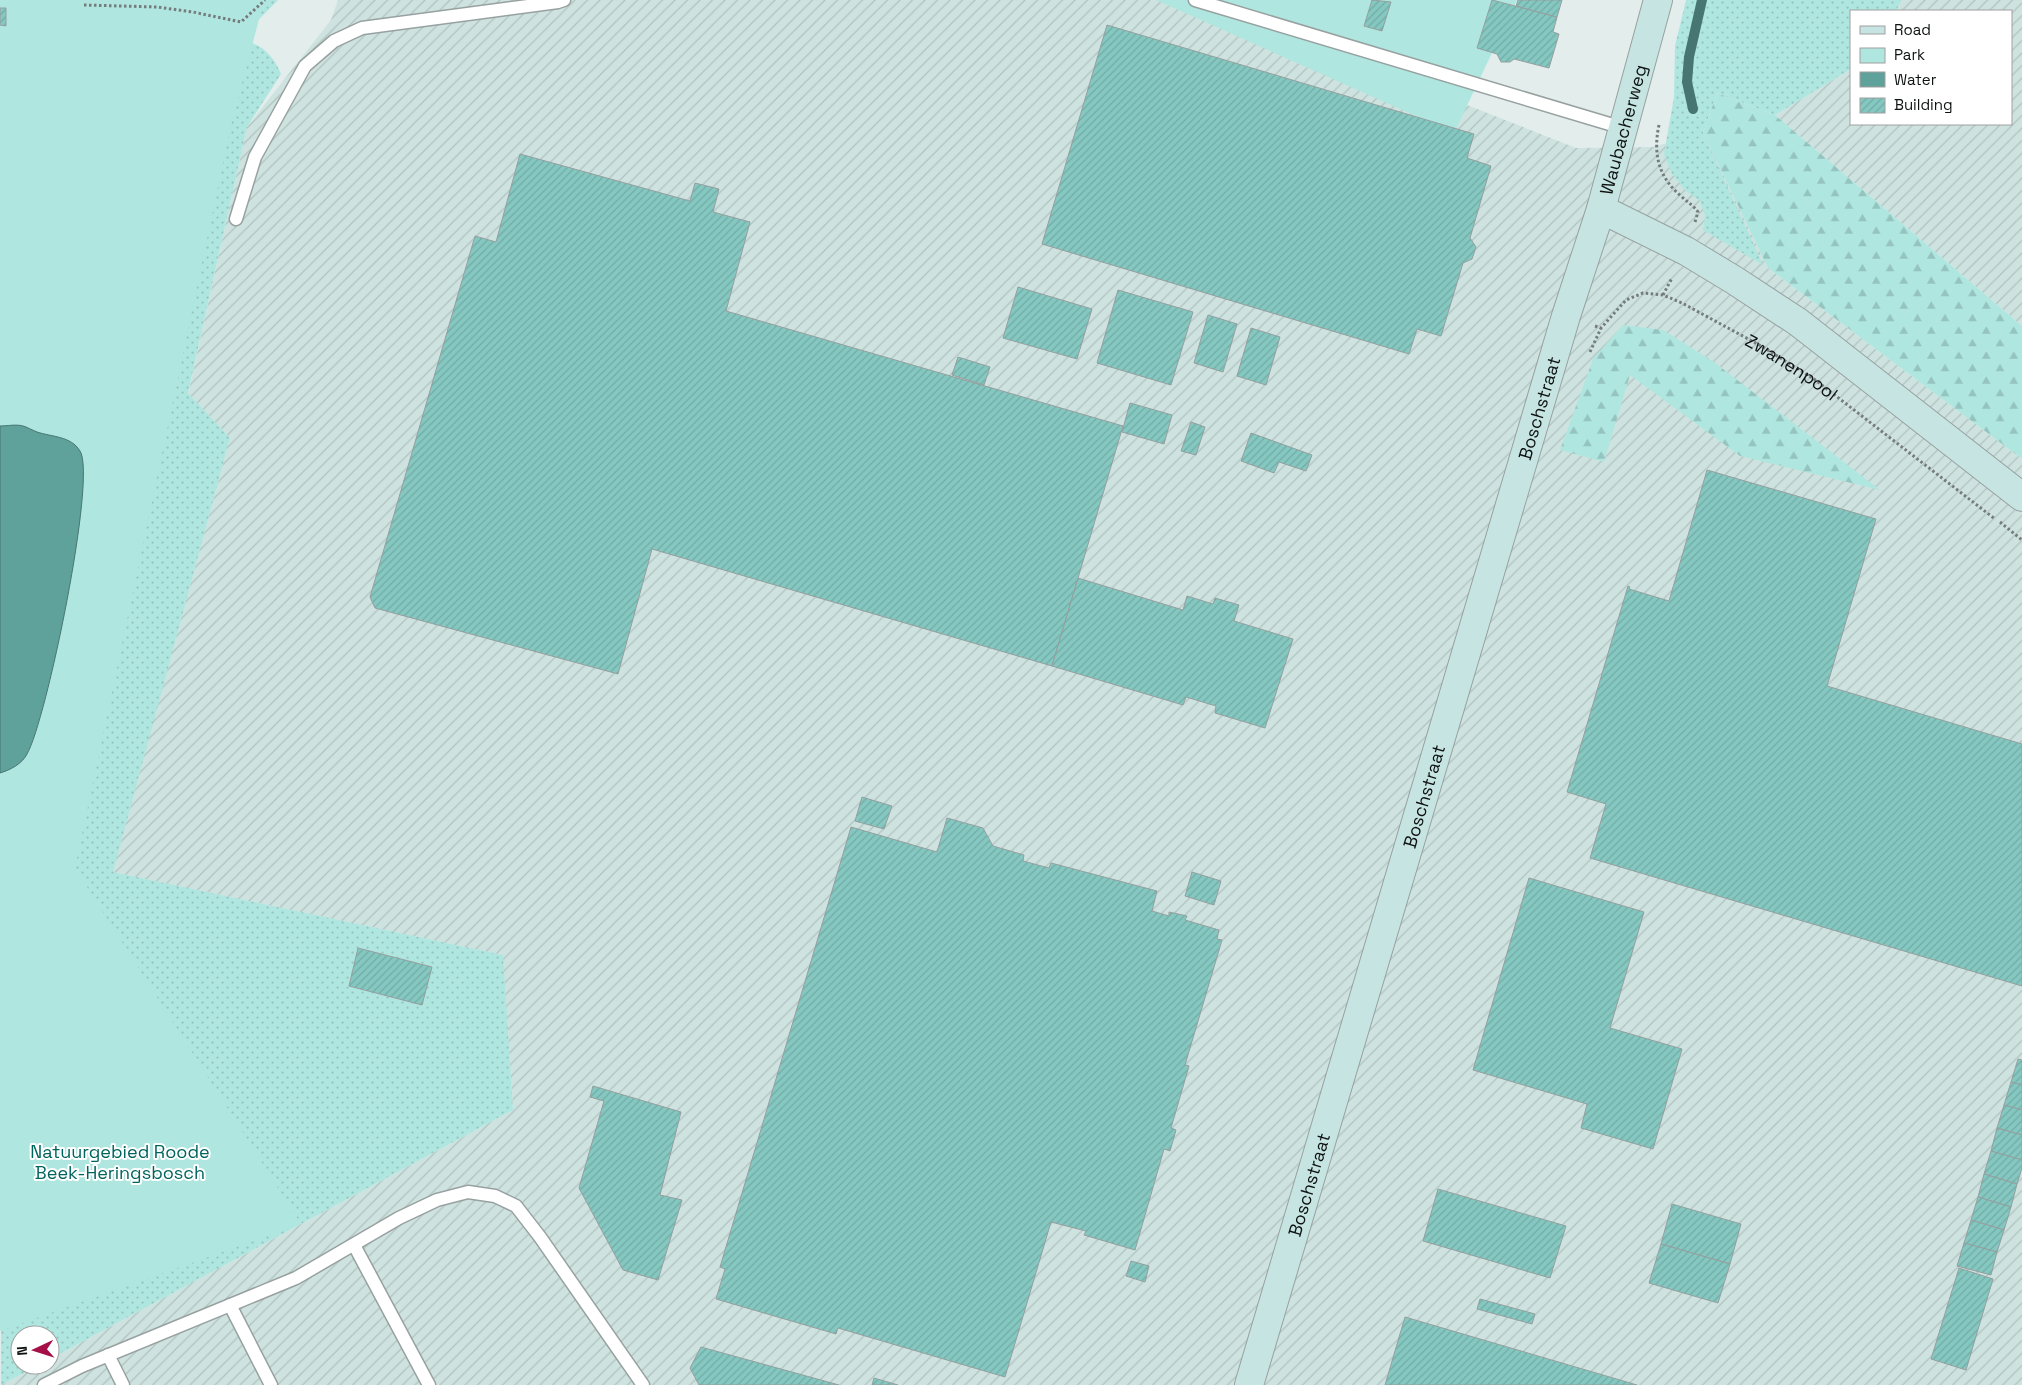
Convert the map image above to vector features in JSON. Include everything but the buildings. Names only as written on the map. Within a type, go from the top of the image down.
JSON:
[{"type":"street","name":"Waubacherweg","points":[[1601,209],[1658,0]]},
{"type":"street","name":"Zwanenpool","points":[[1601,209],[1686,251],[1798,322],[2022,497]]},
{"type":"street","name":"Boschstraat","points":[[1249,1385],[1566,316],[1601,209]]},
{"type":"lane","points":[[236,219],[255,157],[305,66],[334,41],[362,28],[564,0]]},
{"type":"lane","points":[[1195,0],[1623,128]]},
{"type":"lane","points":[[44,1385],[108,1355],[296,1278],[399,1218],[437,1200],[468,1192],[495,1196],[516,1206],[540,1237],[642,1385]]},
{"type":"lane","points":[[354,1245],[429,1385]]},
{"type":"lane","points":[[230,1305],[271,1385]]},
{"type":"lane","points":[[108,1355],[123,1385]]},
{"type":"path","points":[[84,5],[157,6],[241,22],[265,0]]},
{"type":"path","name":"Waubacherweg","points":[[1660,121],[1656,138],[1656,156],[1661,172],[1668,184],[1682,198],[1691,203],[1698,212],[1686,251],[1663,296]]},
{"type":"path","name":"Zwanenpool","points":[[1566,316],[1601,328],[1626,300],[1643,293],[1663,296],[1682,303],[1763,347],[1814,379],[2022,540]]},
{"type":"shaded area","points":[[338,0],[1200,0],[1576,148],[1653,147],[1703,133],[1768,268],[2022,459],[2022,1385],[1,1385],[20,1375],[60,1375],[60,1354],[513,1110],[502,955],[112,872],[230,438],[188,394],[247,127],[331,20]]},
{"type":"shaded area","points":[[1902,0],[2022,0],[2022,326],[1775,115],[1850,70],[1850,125],[2012,125],[2012,10],[1897,10]]},
{"type":"green space","name":"Natuurgebied Roode Beek-Heringsbosch","points":[[0,0],[278,0],[238,41],[253,43],[265,50],[281,74],[247,127],[188,393],[230,438],[113,872],[503,955],[513,1110],[60,1354],[60,1325],[10,1325],[10,1375],[20,1375],[1,1385]]},
{"type":"green space","name":"Natuurgebied Roode Beek-Heringsbosch","points":[[0,0],[264,0],[231,125],[75,868],[301,1224],[17,1325],[10,1325],[10,1327],[0,1331]]},
{"type":"green space","points":[[1156,0],[1517,0],[1454,133]]},
{"type":"green space","points":[[1686,0],[1902,0],[1897,10],[1850,10],[1850,70],[1775,115],[1717,93],[1703,133],[1763,265],[1703,230],[1705,216],[1700,201],[1685,190],[1672,174],[1664,154],[1674,97],[1675,46]]},
{"type":"green space","points":[[1717,93],[1775,115],[2022,326],[2022,459],[1768,268],[1703,133]]},
{"type":"green space","points":[[1623,325],[1663,330],[1714,362],[1880,490],[1740,456],[1630,375],[1604,462],[1560,450],[1593,359]]},
{"type":"water","points":[[0,426],[23,426],[72,442],[80,451],[83,470],[82,505],[76,550],[57,651],[46,697],[27,754],[15,766],[0,773]]},
{"type":"waterway","points":[[1693,109],[1687,82],[1689,57],[1702,0]]}]
